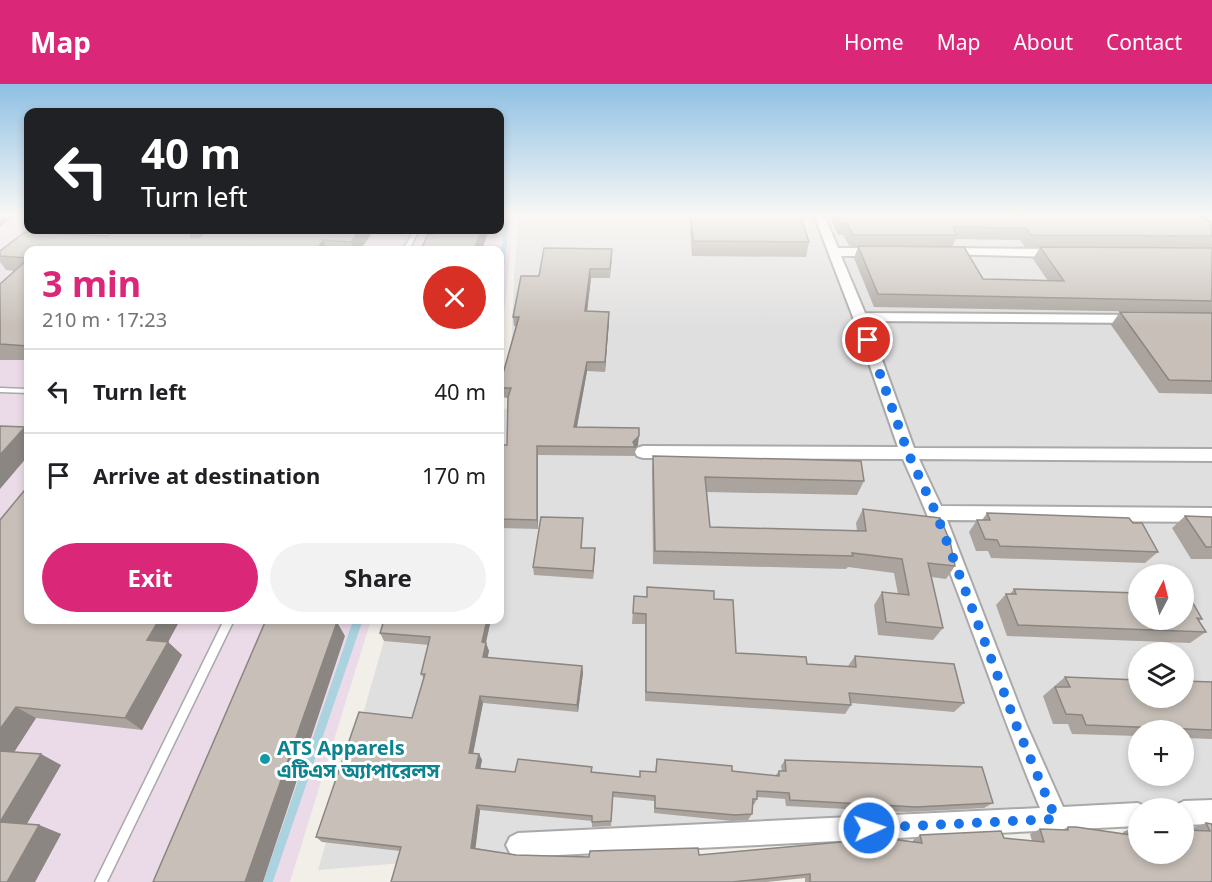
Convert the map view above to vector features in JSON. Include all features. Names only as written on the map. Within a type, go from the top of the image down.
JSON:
[{"type":"street","points":[[834,252],[860,317],[908,453],[936,513],[1017,727],[1056,819]]},
{"type":"street","points":[[962,252],[1070,253]]},
{"type":"street","points":[[860,317],[1153,319]]},
{"type":"street","points":[[643,452],[1212,455]]},
{"type":"street","points":[[936,513],[1212,515]]},
{"type":"street","points":[[1194,813],[1212,812]]},
{"type":"street","points":[[518,845],[1128,815]]},
{"type":"lane","points":[[0,390],[24,391]]},
{"type":"lane","points":[[101,882],[227,624]]},
{"type":"shaded area","points":[[0,252],[24,252],[24,624],[370,624],[290,882],[0,882]]},
{"type":"shaded area","points":[[504,252],[510,252],[504,314]]},
{"type":"shaded area","points":[[516,252],[1212,252],[1212,804],[1194,805],[1194,798],[1128,798],[1128,807],[1042,811],[318,870],[389,624],[504,624],[504,409],[509,407]]},
{"type":"building","points":[[0,252],[24,252],[24,258],[0,256]]},
{"type":"building","points":[[543,252],[612,252],[610,269],[590,269],[585,311],[609,312],[605,362],[587,362],[574,427],[639,428],[639,436],[633,442],[635,447],[537,446],[537,520],[504,519],[504,445],[507,445],[508,397],[511,388],[504,388],[504,370],[519,317],[513,317],[521,276],[539,276]]},
{"type":"building","points":[[861,252],[967,252],[983,279],[1064,281],[1044,252],[1212,252],[1212,301],[878,294]]},
{"type":"building","points":[[24,263],[24,346],[0,344],[0,284]]},
{"type":"building","points":[[1120,312],[1212,313],[1212,381],[1169,380]]},
{"type":"building","points":[[0,426],[24,427],[24,428],[0,455]]},
{"type":"building","points":[[653,456],[861,461],[864,481],[705,477],[710,527],[866,531],[863,509],[940,518],[950,541],[955,566],[928,563],[943,628],[886,622],[882,592],[909,595],[902,559],[852,553],[853,556],[655,551]]},
{"type":"building","points":[[24,491],[24,624],[157,624],[147,640],[168,642],[125,718],[16,707],[0,729],[0,520]]},
{"type":"building","points":[[987,513],[1129,518],[1133,523],[1142,523],[1158,552],[1000,546],[997,540],[985,539],[977,520],[990,520]]},
{"type":"building","points":[[1185,516],[1212,517],[1212,547],[1206,547]]},
{"type":"building","points":[[541,517],[583,518],[581,548],[595,548],[593,571],[533,567]]},
{"type":"building","points":[[647,587],[714,591],[714,599],[733,600],[736,653],[806,657],[807,664],[856,667],[855,656],[954,664],[964,703],[849,693],[851,705],[646,692],[646,614],[633,613],[634,596],[647,597]]},
{"type":"building","points":[[1014,589],[1128,593],[1128,629],[1018,625],[1006,594],[1016,594]]},
{"type":"building","points":[[1194,605],[1202,619],[1197,618],[1206,632],[1152,630],[1194,630]]},
{"type":"building","name":"ATS Apparels এটিএস অ্যাপারেলস","points":[[264,624],[336,624],[245,882],[153,882]]},
{"type":"building","points":[[383,624],[486,624],[482,642],[486,643],[483,657],[582,666],[577,705],[480,696],[469,753],[479,754],[476,768],[515,772],[518,759],[592,767],[591,772],[640,777],[640,771],[656,772],[657,759],[732,766],[732,771],[779,776],[779,771],[786,771],[785,760],[982,767],[993,803],[916,807],[790,800],[789,793],[757,791],[757,799],[753,799],[752,814],[735,815],[655,808],[655,796],[613,792],[611,821],[592,822],[592,816],[477,805],[471,848],[516,855],[589,857],[590,851],[698,848],[699,855],[863,840],[884,842],[883,838],[922,843],[920,835],[1001,831],[1004,838],[1044,842],[1040,829],[1068,830],[1068,827],[1076,827],[1128,835],[1128,864],[1194,864],[1194,830],[1210,831],[1206,823],[1212,824],[1212,882],[810,882],[810,874],[732,882],[391,882],[401,847],[316,837],[359,712],[412,718],[425,674],[421,674],[430,637],[380,633]]},
{"type":"building","points":[[1065,677],[1128,680],[1128,708],[1194,708],[1194,681],[1212,682],[1212,730],[1194,729],[1194,720],[1128,720],[1128,727],[1086,725],[1082,715],[1066,714],[1055,687],[1070,687]]},
{"type":"building","points":[[0,751],[41,754],[0,822]]},
{"type":"building","points":[[0,822],[39,825],[7,882],[0,882]]},
{"type":"waterway","points":[[268,882],[357,624]]},
{"type":"place","name":"ATS Apparels এটিএস অ্যাপারেলস","points":[[265,759]]},
{"type":"route","points":[[868,340],[908,453],[936,513],[1017,727],[1056,819],[869,828]]}]
